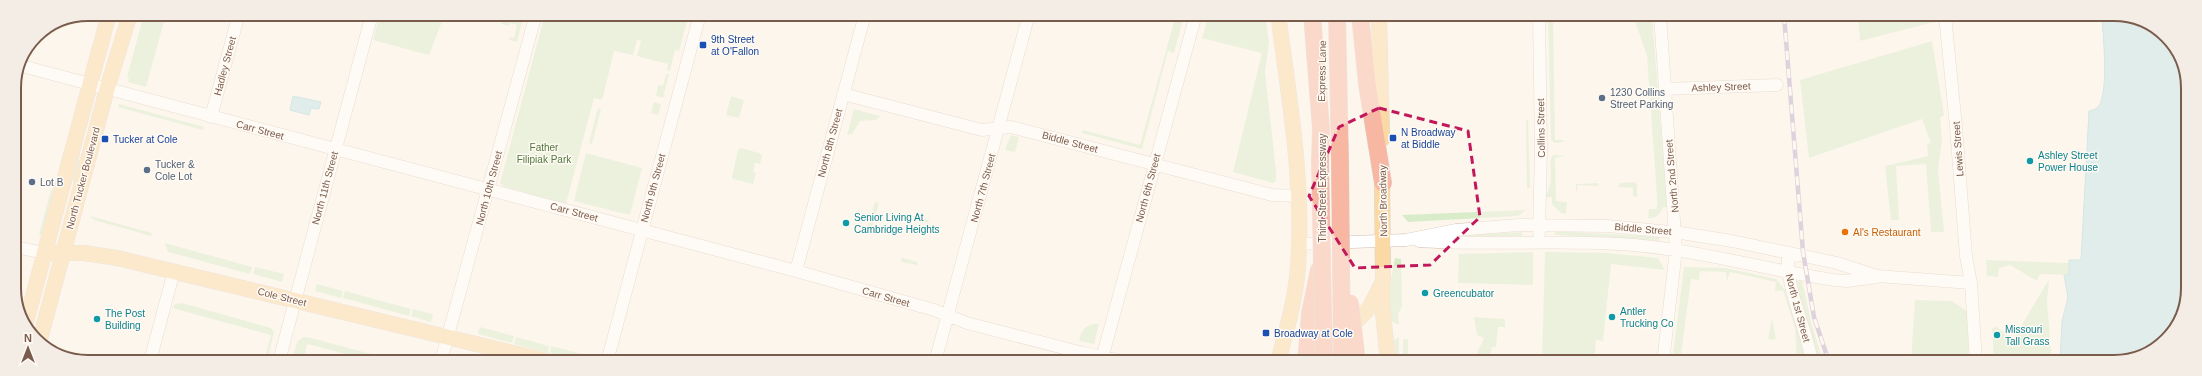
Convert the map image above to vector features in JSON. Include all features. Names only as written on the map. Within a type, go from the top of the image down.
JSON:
[{"type":"highway","name":"Third Street Expressway","points":[[1313,21],[1321,128],[1320,162],[1324,355]]},
{"type":"highway","name":"Express Lane","points":[[1321,128],[1322,21]]},
{"type":"highway","name":"Third Street Expressway","points":[[1337,21],[1342,355]]},
{"type":"highway","points":[[1361,21],[1367,84],[1383,183]]},
{"type":"highway","points":[[1341,246],[1356,355]]},
{"type":"highway","points":[[1307,355],[1310,313],[1322,258]]},
{"type":"main road","name":"North Tucker Boulevard","points":[[27,317],[107,21]]},
{"type":"main road","name":"North Tucker Boulevard","points":[[43,328],[107,89],[128,21]]},
{"type":"main road","points":[[1279,21],[1294,133],[1299,244],[1294,298],[1280,355]]},
{"type":"main road","name":"North Broadway","points":[[1323,355],[1370,307],[1383,281],[1384,242],[1379,21]]},
{"type":"main road","name":"Cole Street","points":[[44,253],[100,254],[519,355]]},
{"type":"main road","points":[[1383,281],[1382,304],[1387,355]]},
{"type":"street","name":"Hadley Street","points":[[211,117],[237,21]]},
{"type":"street","name":"North 11th Street","points":[[281,355],[370,21]]},
{"type":"street","name":"North 10th Street","points":[[443,355],[534,21]]},
{"type":"street","name":"North 9th Street","points":[[609,355],[698,21]]},
{"type":"street","name":"North 8th Street","points":[[796,271],[863,21]]},
{"type":"street","name":"North 7th Street","points":[[937,355],[1027,21]]},
{"type":"street","name":"North 6th Street","points":[[1103,355],[1194,21]]},
{"type":"street","name":"Collins Street","points":[[1538,242],[1541,150],[1539,21]]},
{"type":"street","name":"North 2nd Street","points":[[1660,21],[1676,232],[1676,250],[1664,355]]},
{"type":"street","name":"Lewis Street","points":[[1946,21],[1966,256],[1971,283],[1976,355]]},
{"type":"street","name":"Carr Street","points":[[24,68],[796,271],[949,315],[975,325],[1087,355]]},
{"type":"street","name":"Ashley Street","points":[[1665,89],[1777,85]]},
{"type":"street","name":"Biddle Street","points":[[843,94],[982,130],[1011,127],[1272,195],[1298,196]]},
{"type":"street","name":"Biddle Street","points":[[1299,244],[1384,242],[1406,240],[1456,230],[1539,225],[1608,226],[1676,232],[1732,241],[1788,254],[1837,263],[1877,276],[1971,283]]},
{"type":"street","name":"Biddle Street","points":[[1406,240],[1459,243],[1600,243],[1676,250],[1788,272],[1848,281],[1877,276]]},
{"type":"street","name":"Cole Street","points":[[21,247],[44,253]]},
{"type":"street","name":"North 1st Street","points":[[1788,254],[1788,272],[1810,355]]},
{"type":"street","points":[[152,355],[174,271]]},
{"type":"highlighted area","points":[[1379,108],[1468,131],[1480,217],[1430,265],[1355,268],[1309,196],[1339,127]]},
{"type":"green space","points":[[142,21],[164,21],[146,87],[128,82],[129,78],[127,77]]},
{"type":"green space","points":[[378,21],[442,21],[429,55],[373,40]]},
{"type":"green space","points":[[502,21],[522,21],[517,42],[509,40],[510,37],[514,38],[517,25],[510,23],[509,26],[501,24]]},
{"type":"green space","name":"Father Filipiak Park","points":[[543,21],[687,21],[679,51],[675,50],[670,71],[667,70],[668,64],[637,56],[641,41],[637,40],[633,55],[614,51],[603,97],[601,100],[594,98],[566,204],[505,187],[500,183]]},
{"type":"green space","points":[[1174,21],[1183,21],[1174,53],[1168,51],[1142,149],[1082,133],[1083,130],[1140,145]]},
{"type":"green space","points":[[1207,21],[1266,21],[1269,42],[1265,72],[1276,171],[1276,181],[1273,183],[1233,172],[1262,53],[1202,38]]},
{"type":"green space","points":[[1548,21],[1553,21],[1555,140],[1564,140],[1563,142],[1555,143],[1551,140]]},
{"type":"green space","points":[[1635,21],[1652,21],[1667,207],[1663,207],[1661,212],[1653,218],[1648,218],[1649,209],[1657,209],[1657,197],[1647,56]]},
{"type":"green space","points":[[1858,21],[1934,21],[1934,22],[1860,41]]},
{"type":"green space","points":[[1932,41],[1944,115],[1940,118],[1942,140],[1938,170],[1944,232],[1931,232],[1926,164],[1896,166],[1899,220],[1891,220],[1885,166],[1928,156],[1927,144],[1931,143],[1922,119],[1809,158],[1800,80]]},
{"type":"green space","points":[[666,74],[669,74],[663,98],[656,96],[658,85],[663,86]]},
{"type":"green space","points":[[731,96],[744,100],[739,118],[726,115]]},
{"type":"green space","points":[[654,102],[661,104],[658,115],[651,113]]},
{"type":"green space","points":[[119,104],[204,127],[203,130],[118,107]]},
{"type":"green space","points":[[598,108],[601,109],[592,144],[589,143]]},
{"type":"green space","points":[[854,109],[880,116],[876,120],[860,121],[852,134],[847,135]]},
{"type":"green space","points":[[1526,120],[1528,120],[1530,188],[1527,188]]},
{"type":"green space","points":[[1011,135],[1019,137],[1015,152],[1005,150]]},
{"type":"green space","points":[[741,148],[759,153],[762,156],[760,164],[755,163],[753,172],[756,173],[753,184],[733,179],[732,177],[738,150]]},
{"type":"green space","points":[[80,151],[78,177],[73,193],[73,171]]},
{"type":"green space","points":[[586,153],[642,168],[630,215],[574,201]]},
{"type":"green space","points":[[1553,155],[1565,156],[1555,158],[1556,201],[1567,202],[1566,214],[1561,213],[1552,204],[1552,197],[1544,197],[1550,185],[1550,163]]},
{"type":"green space","points":[[1635,182],[1637,185],[1637,197],[1633,196],[1633,188],[1619,187],[1619,183]]},
{"type":"green space","points":[[1598,183],[1598,186],[1578,185],[1576,194],[1576,184]]},
{"type":"green space","points":[[53,189],[55,197],[43,235],[39,234],[51,190]]},
{"type":"green space","points":[[875,202],[879,203],[872,227],[868,226]]},
{"type":"green space","points":[[1526,210],[1518,216],[1408,222],[1402,215]]},
{"type":"green space","points":[[90,216],[152,233],[151,236],[94,220]]},
{"type":"green space","points":[[914,216],[928,220],[929,223],[913,220],[912,217]]},
{"type":"green space","points":[[1555,231],[1659,237],[1659,241],[1555,235]]},
{"type":"green space","points":[[1522,232],[1522,236],[1470,237],[1469,235]]},
{"type":"green space","points":[[165,243],[252,267],[250,274],[168,252]]},
{"type":"green space","points":[[1533,252],[1533,285],[1458,283],[1459,254]]},
{"type":"green space","points":[[1545,252],[1607,253],[1658,258],[1665,270],[1611,264],[1603,341],[1596,340],[1595,355],[1542,355]]},
{"type":"green space","points":[[903,258],[917,262],[918,265],[901,262],[901,259]]},
{"type":"green space","points":[[1395,258],[1401,259],[1402,306],[1398,314],[1399,325],[1390,321],[1388,296]]},
{"type":"green space","points":[[1986,260],[2069,263],[2069,275],[2040,274],[2037,281],[2010,265],[1999,268],[1998,277],[1987,276]]},
{"type":"green space","points":[[255,267],[284,274],[282,282],[253,274]]},
{"type":"green space","points":[[1684,267],[1726,268],[1776,279],[1784,289],[1788,289],[1805,355],[1797,355],[1795,328],[1783,290],[1775,291],[1776,282],[1730,272],[1727,281],[1726,272],[1700,271],[1699,280],[1691,279],[1681,355],[1673,355]]},
{"type":"green space","points":[[2049,279],[2047,302],[2051,355],[1994,355],[1992,328],[1996,327],[2014,338]]},
{"type":"green space","points":[[1796,281],[1802,281],[1811,321],[1821,355],[1815,355],[1795,286]]},
{"type":"green space","points":[[317,284],[343,291],[341,298],[315,291]]},
{"type":"green space","points":[[345,291],[411,309],[409,316],[343,298]]},
{"type":"green space","points":[[1915,300],[1952,301],[1967,311],[1969,355],[1911,355]]},
{"type":"green space","points":[[182,303],[271,328],[274,332],[268,355],[266,355],[271,335],[172,308],[175,304]]},
{"type":"green space","points":[[413,309],[433,314],[431,322],[411,316]]},
{"type":"green space","points":[[1474,317],[1505,319],[1505,327],[1498,327],[1496,347],[1492,347],[1490,355],[1476,355],[1484,338],[1477,335]]},
{"type":"green space","points":[[1772,319],[1776,338],[1774,340],[1768,339]]},
{"type":"green space","points":[[1093,324],[1099,324],[1094,344],[1079,341],[1083,330]]},
{"type":"green space","points":[[480,327],[514,336],[512,343],[478,334]]},
{"type":"green space","points":[[303,337],[307,337],[375,355],[349,355],[307,344],[305,354],[294,355],[297,342]]},
{"type":"green space","points":[[516,337],[549,346],[548,353],[514,344]]},
{"type":"green space","points":[[1399,337],[1399,355],[1394,355],[1394,340]]},
{"type":"green space","points":[[1403,339],[1408,339],[1408,355],[1403,355]]},
{"type":"green space","points":[[551,346],[586,355],[558,355],[550,353]]},
{"type":"water","points":[[2102,21],[2131,23],[2148,30],[2167,47],[2172,54],[2180,75],[2181,288],[2179,305],[2174,318],[2167,329],[2148,346],[2140,350],[2127,354],[2114,355],[2060,355],[2062,321],[2068,298],[2064,275],[2069,275],[2069,260],[2081,260],[2089,111],[2098,107],[2101,102],[2104,82]]},
{"type":"water","points":[[293,96],[321,102],[319,109],[311,108],[309,115],[290,110]]},
{"type":"railway","points":[[1784,21],[1803,252],[1814,317],[1827,355]]},
{"type":"place","name":"9th Street at O'Fallon","points":[[703,45]]},
{"type":"place","name":"1230 Collins Street Parking","points":[[1602,98]]},
{"type":"place","name":"N Broadway at Biddle","points":[[1393,138]]},
{"type":"place","name":"Tucker at Cole","points":[[105,139]]},
{"type":"place","name":"Ashley Street Power House","points":[[2030,161]]},
{"type":"place","name":"Tucker & Cole Lot","points":[[147,170]]},
{"type":"place","name":"Lot B","points":[[32,182]]},
{"type":"place","name":"Senior Living At Cambridge Heights","points":[[846,223]]},
{"type":"place","name":"Al's Restaurant","points":[[1845,232]]},
{"type":"place","name":"Greencubator","points":[[1425,293]]},
{"type":"place","name":"Antler Trucking Co","points":[[1612,317]]},
{"type":"place","name":"The Post Building","points":[[97,319]]},
{"type":"place","name":"Broadway at Cole","points":[[1266,333]]},
{"type":"place","name":"Missouri Tall Grass","points":[[1997,335]]}]
